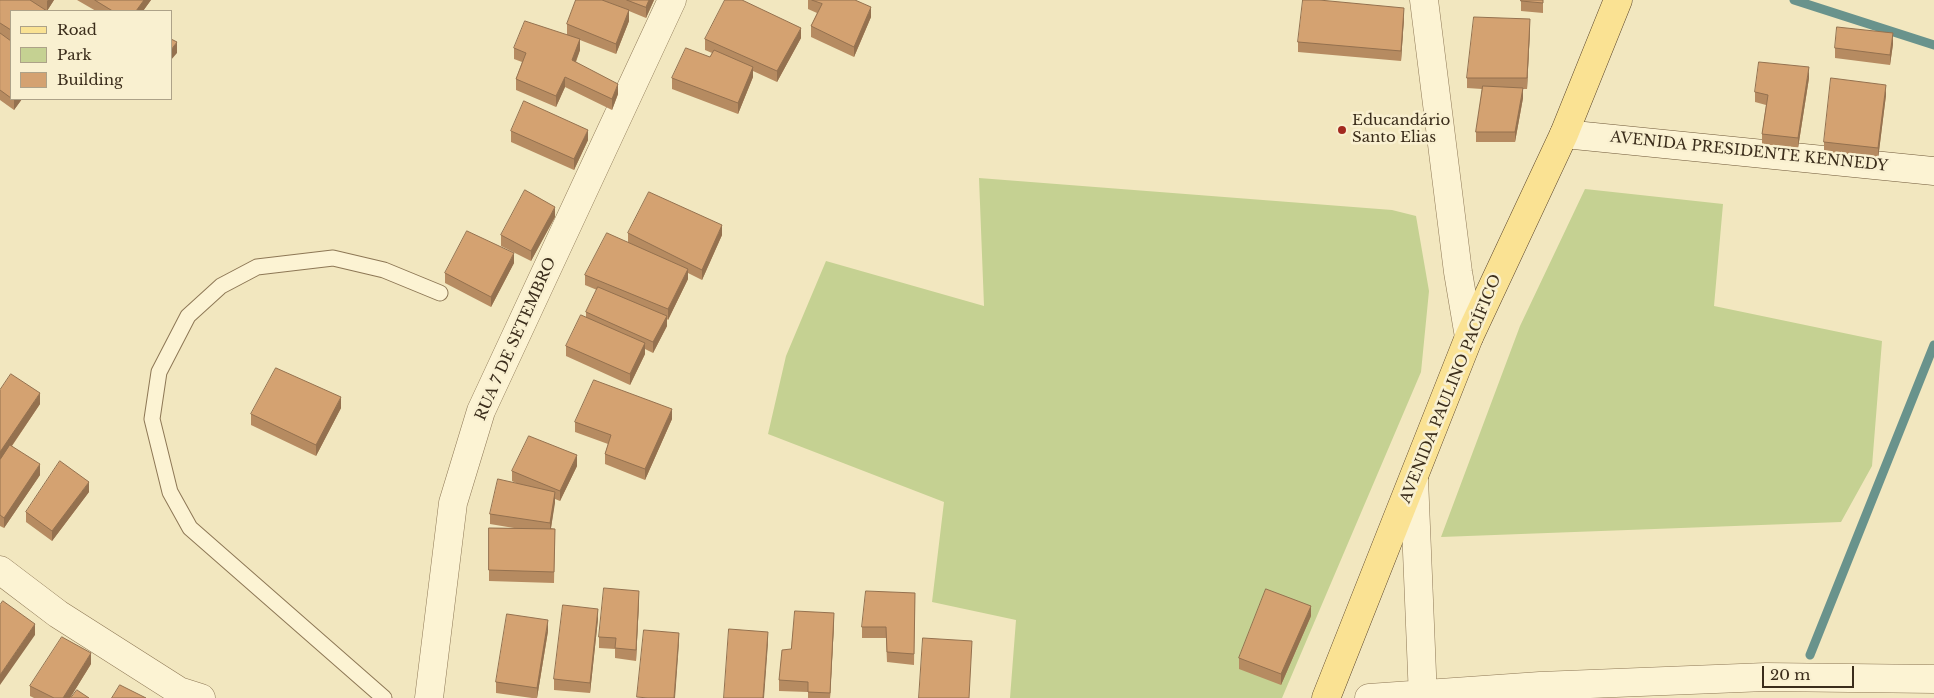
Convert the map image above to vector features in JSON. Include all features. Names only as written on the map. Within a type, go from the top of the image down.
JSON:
[{"type":"main road","name":"AVENIDA PAULINO PACÍFICO","points":[[1326,698],[1469,336],[1564,134],[1618,0]]},
{"type":"street","name":"RUA 7 DE SETEMBRO","points":[[429,698],[453,503],[481,411],[672,0]]},
{"type":"street","points":[[1424,0],[1458,272],[1469,336]]},
{"type":"street","name":"AVENIDA PRESIDENTE KENNEDY","points":[[1564,134],[1934,171]]},
{"type":"street","points":[[1414,478],[1424,695]]},
{"type":"street","points":[[0,570],[58,614],[179,691],[201,698]]},
{"type":"street","points":[[1369,698],[1766,677],[1934,679]]},
{"type":"lane","points":[[384,698],[190,528],[170,492],[152,419],[159,372],[188,316],[221,286],[257,267],[332,258],[384,270],[440,293]]},
{"type":"green space","points":[[979,178],[1392,210],[1416,216],[1429,291],[1421,372],[1282,698],[1010,698],[1016,620],[932,602],[944,502],[768,434],[786,356],[826,261],[984,306]]},
{"type":"green space","points":[[1585,189],[1723,204],[1714,306],[1882,341],[1872,466],[1841,522],[1441,537],[1520,326]]},
{"type":"building","points":[[0,0],[30,0],[45,10],[10,10],[10,29],[0,23]]},
{"type":"building","points":[[95,0],[144,0],[137,10],[111,10]]},
{"type":"building","points":[[576,0],[602,0],[629,10],[616,44],[567,24]]},
{"type":"building","points":[[627,0],[649,0],[646,7]]},
{"type":"building","points":[[725,0],[742,0],[801,28],[777,71],[705,39]]},
{"type":"building","points":[[812,0],[855,0],[871,7],[854,47],[811,26],[822,4]]},
{"type":"building","points":[[1303,0],[1404,8],[1401,51],[1298,42]]},
{"type":"building","points":[[1543,0],[1543,3],[1521,1]]},
{"type":"building","points":[[1474,17],[1530,19],[1527,78],[1467,78]]},
{"type":"building","points":[[525,21],[580,39],[572,60],[618,84],[612,99],[565,77],[556,96],[516,79],[526,53],[514,48]]},
{"type":"building","points":[[1837,27],[1893,33],[1890,55],[1835,48]]},
{"type":"building","points":[[0,33],[10,40],[10,97],[0,90]]},
{"type":"building","points":[[172,40],[177,42],[172,49]]},
{"type":"building","points":[[686,48],[710,57],[714,50],[753,67],[738,103],[672,78]]},
{"type":"building","points":[[1759,62],[1809,67],[1798,138],[1762,134],[1768,95],[1755,92]]},
{"type":"building","points":[[1831,78],[1886,85],[1878,148],[1824,142]]},
{"type":"building","points":[[1483,86],[1523,88],[1515,132],[1476,132]]},
{"type":"building","points":[[524,101],[588,130],[574,159],[511,131]]},
{"type":"building","points":[[525,190],[555,207],[531,251],[501,235]]},
{"type":"building","points":[[649,192],[722,225],[702,270],[628,233]]},
{"type":"building","points":[[467,231],[514,253],[491,297],[445,273]]},
{"type":"building","points":[[607,233],[688,269],[668,309],[585,275]]},
{"type":"building","points":[[598,287],[667,316],[653,342],[586,312]]},
{"type":"building","points":[[581,315],[645,343],[630,374],[566,346]]},
{"type":"building","points":[[276,368],[341,397],[316,445],[251,414]]},
{"type":"building","points":[[11,374],[40,393],[0,452],[0,390]]},
{"type":"building","points":[[594,380],[672,409],[645,469],[605,454],[611,435],[575,422]]},
{"type":"building","points":[[529,436],[577,455],[560,491],[512,471]]},
{"type":"building","points":[[10,445],[40,464],[4,518],[0,515],[0,460]]},
{"type":"building","points":[[60,461],[89,482],[52,531],[26,512]]},
{"type":"building","points":[[498,479],[555,492],[550,523],[490,514]]},
{"type":"building","points":[[489,528],[555,529],[554,572],[489,570]]},
{"type":"building","points":[[604,588],[639,591],[636,650],[615,648],[616,638],[599,637]]},
{"type":"building","points":[[1266,589],[1311,606],[1281,674],[1239,658]]},
{"type":"building","points":[[866,591],[915,593],[914,654],[887,652],[886,627],[862,627]]},
{"type":"building","points":[[3,601],[35,624],[0,675],[0,605]]},
{"type":"building","points":[[563,605],[598,609],[590,683],[554,679]]},
{"type":"building","points":[[795,611],[834,613],[830,693],[808,692],[808,682],[779,680],[782,650],[791,649]]},
{"type":"building","points":[[507,614],[548,620],[537,688],[496,682]]},
{"type":"building","points":[[729,629],[768,632],[763,698],[724,698]]},
{"type":"building","points":[[644,630],[679,633],[674,698],[637,697]]},
{"type":"building","points":[[62,637],[91,653],[63,698],[54,698],[30,686]]},
{"type":"building","points":[[923,638],[972,641],[969,698],[919,698]]},
{"type":"building","points":[[120,685],[146,698],[112,698]]},
{"type":"building","points":[[77,690],[89,698],[71,698]]},
{"type":"waterway","points":[[1794,0],[1934,45]]},
{"type":"waterway","points":[[1810,655],[1934,345]]},
{"type":"place","name":"Educandário Santo Elias","points":[[1342,130]]}]
